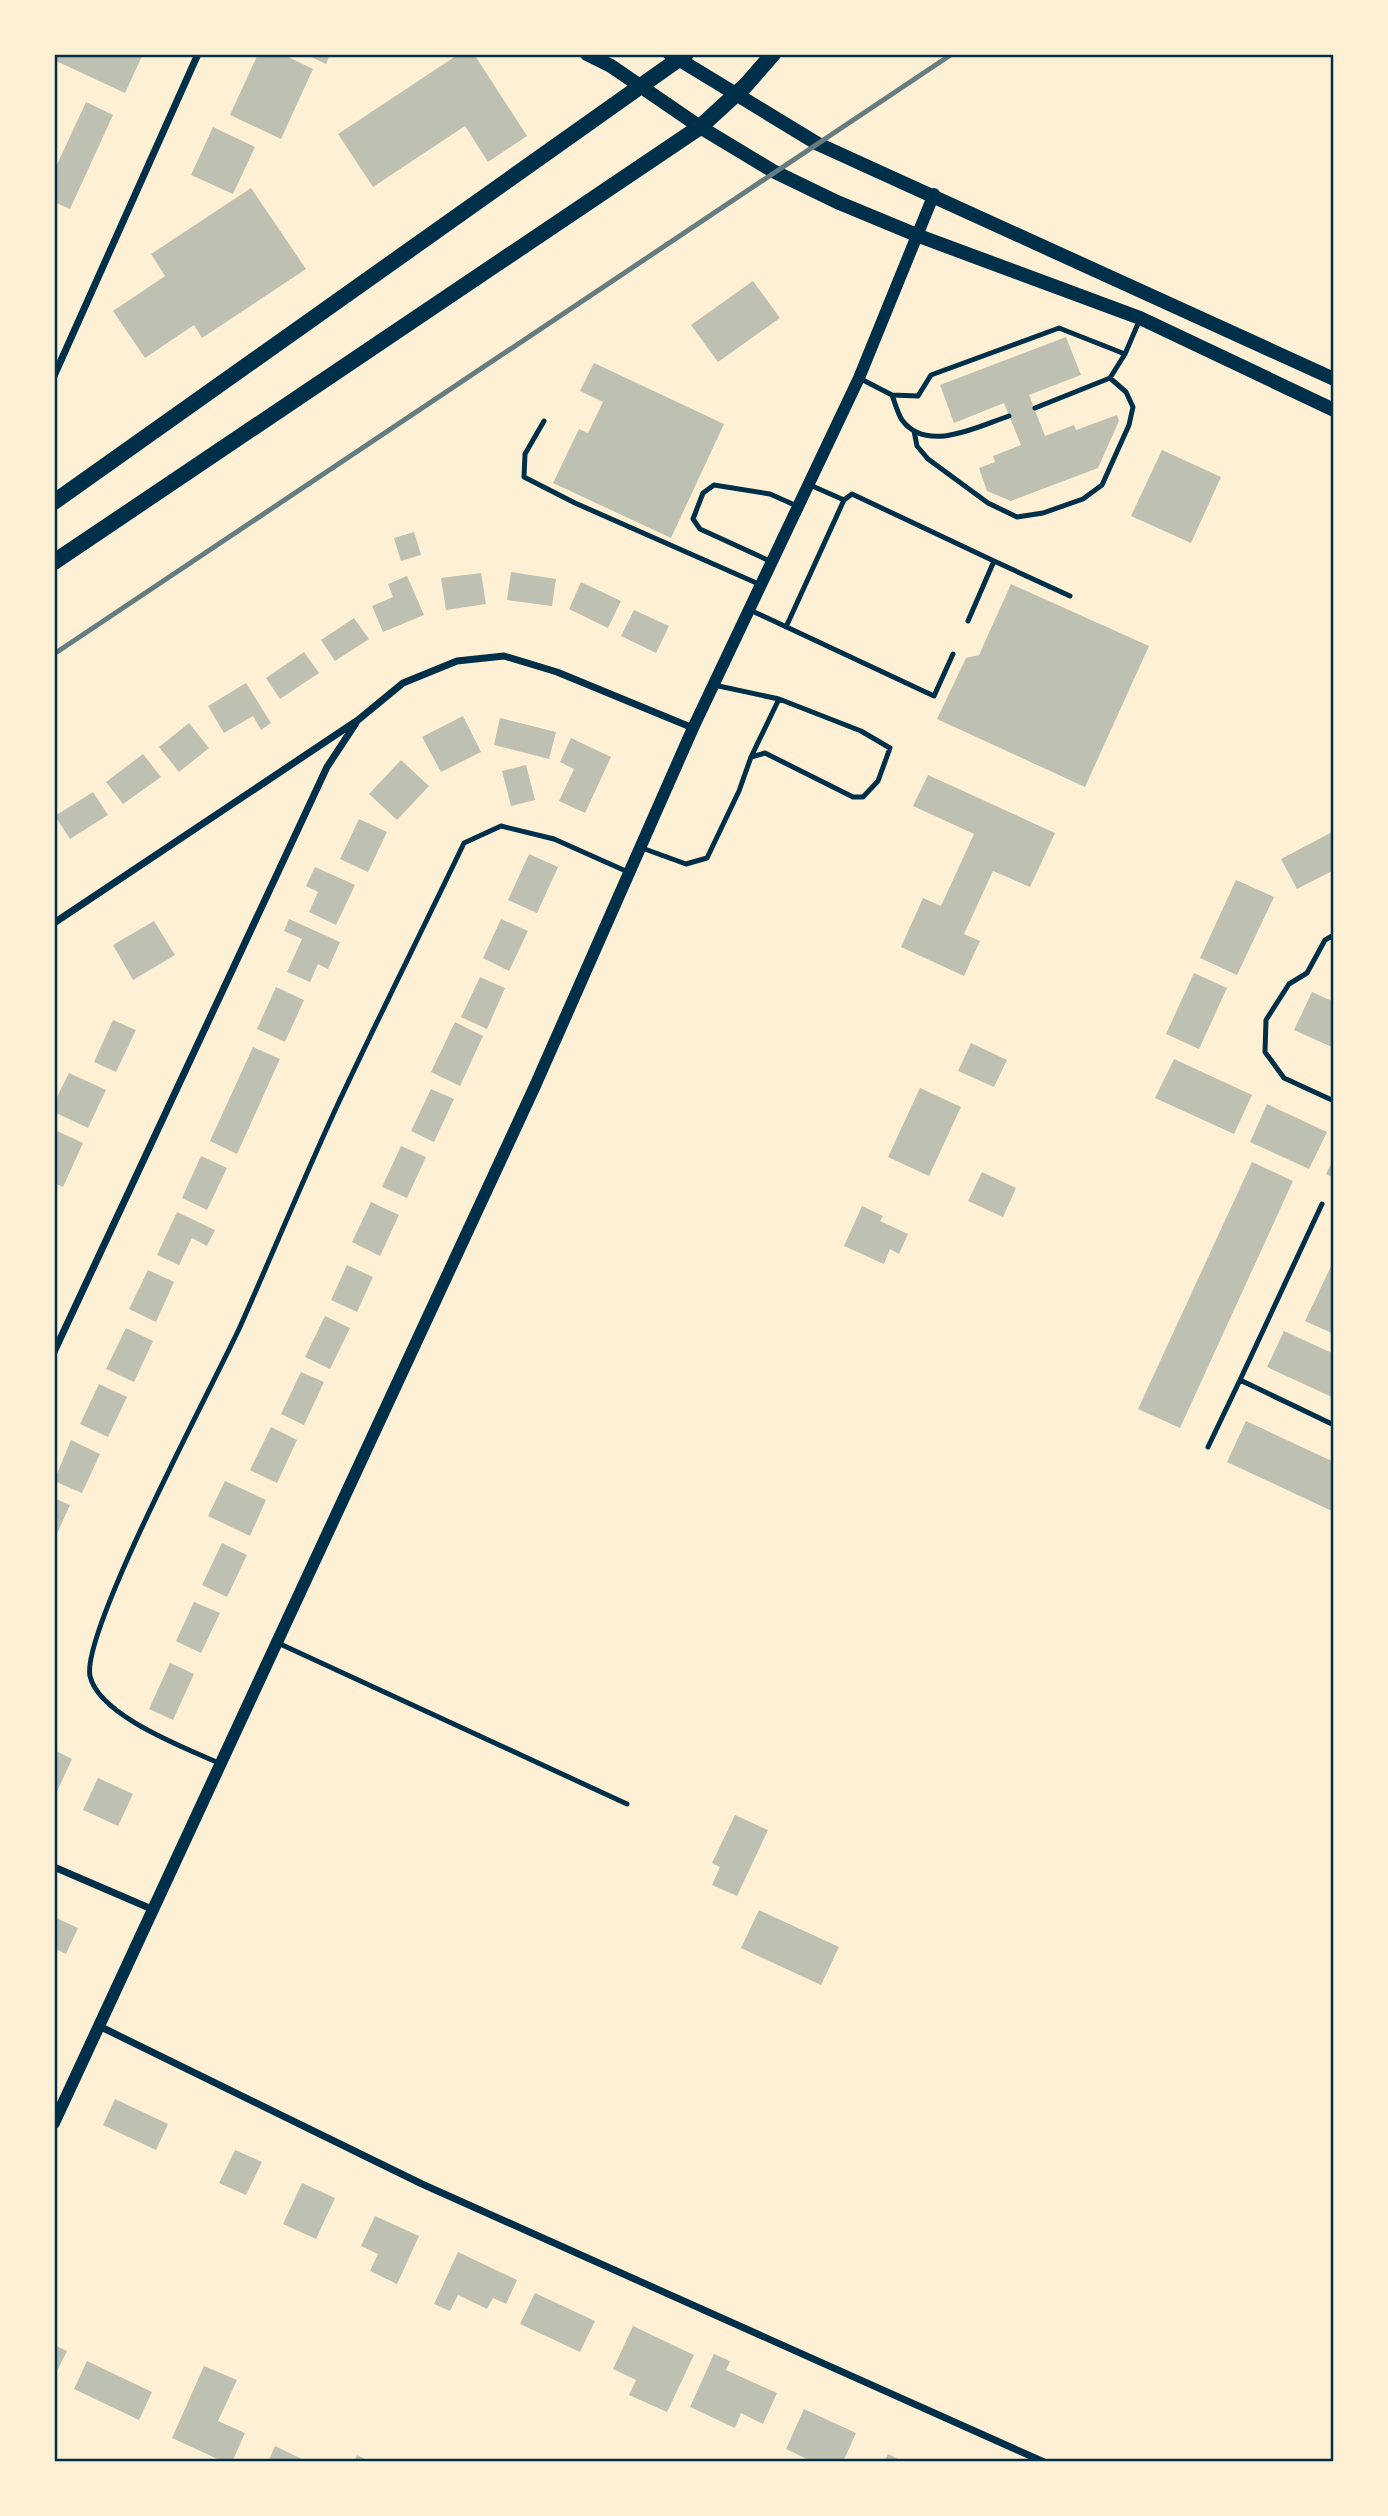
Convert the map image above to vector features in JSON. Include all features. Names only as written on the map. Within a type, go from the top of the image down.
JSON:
[{"type":"main road","points":[[587,54],[611,65],[700,127],[773,171],[919,236],[1140,318],[1334,410]]},
{"type":"main road","points":[[54,562],[700,127],[735,96],[774,54]]},
{"type":"main road","points":[[54,502],[643,88],[678,56],[735,96],[818,144],[934,194],[1334,379]]},
{"type":"street","points":[[54,376],[178,92],[198,54]]},
{"type":"street","points":[[54,2123],[101,2027],[631,874],[693,729],[859,378],[934,194]]},
{"type":"street","points":[[54,923],[359,720],[403,683],[457,661],[503,656],[557,672],[693,729]]},
{"type":"street","points":[[54,1352],[327,767],[359,720]]},
{"type":"street","points":[[54,1867],[155,1910]]},
{"type":"street","points":[[101,2027],[422,2184],[1044,2462]]},
{"type":"lane","points":[[1035,408],[1110,378],[1125,354],[1140,318]]},
{"type":"lane","points":[[859,378],[892,395],[918,396],[931,375],[1059,328],[1125,354]]},
{"type":"lane","points":[[914,431],[917,446],[928,459],[988,503],[1017,517],[1043,513],[1083,499],[1102,485],[1129,425],[1133,407],[1126,392],[1110,378]]},
{"type":"lane","points":[[892,395],[902,420],[914,431],[940,438],[1009,416]]},
{"type":"lane","points":[[544,421],[525,454],[524,477],[575,503],[761,585]]},
{"type":"lane","points":[[809,484],[844,500]]},
{"type":"lane","points":[[772,562],[700,529],[694,519],[704,494],[714,485],[770,494],[798,506]]},
{"type":"lane","points":[[786,627],[844,500],[852,494],[1070,596]]},
{"type":"lane","points":[[968,621],[994,561]]},
{"type":"lane","points":[[750,610],[934,696],[953,654]]},
{"type":"lane","points":[[714,685],[779,699],[861,731],[890,748],[878,782],[863,797],[853,797],[765,753],[751,757]]},
{"type":"lane","points":[[642,848],[686,864],[707,858],[779,699]]},
{"type":"lane","points":[[222,1764],[160,1736],[110,1708],[90,1676],[94,1640],[125,1567],[238,1331],[336,1107],[464,843],[501,826],[554,839],[631,874]]},
{"type":"lane","points":[[1334,935],[1325,940],[1307,974],[1289,984],[1266,1020],[1265,1052],[1284,1078],[1334,1101]]},
{"type":"lane","points":[[1208,1447],[1322,1204]]},
{"type":"lane","points":[[1240,1380],[1334,1425]]},
{"type":"lane","points":[[278,1643],[628,1804]]},
{"type":"building","points":[[54,54],[143,54],[125,93],[54,60]]},
{"type":"building","points":[[258,54],[282,54],[313,69],[281,139],[230,115]]},
{"type":"building","points":[[305,54],[330,54],[326,64]]},
{"type":"building","points":[[459,54],[474,54],[527,136],[488,162],[465,126],[373,187],[338,134]]},
{"type":"building","points":[[86,102],[113,115],[70,209],[54,202],[54,171]]},
{"type":"building","points":[[213,127],[255,147],[233,194],[191,175]]},
{"type":"building","points":[[251,188],[306,269],[202,338],[194,325],[145,358],[113,311],[165,276],[151,254]]},
{"type":"building","points":[[753,281],[780,318],[718,362],[691,325]]},
{"type":"building","points":[[1066,337],[1081,375],[1029,395],[1045,436],[1074,425],[1076,430],[1117,415],[1119,421],[1098,468],[1011,501],[987,491],[979,468],[995,462],[993,456],[1021,445],[1004,403],[954,423],[940,385]]},
{"type":"building","points":[[594,363],[724,424],[671,538],[553,483],[579,429],[588,433],[603,402],[580,391]]},
{"type":"building","points":[[1162,450],[1221,477],[1191,543],[1131,516]]},
{"type":"building","points":[[414,532],[421,555],[401,561],[394,538]]},
{"type":"building","points":[[511,572],[556,579],[552,606],[507,600]]},
{"type":"building","points":[[481,573],[486,604],[446,610],[441,578]]},
{"type":"building","points":[[407,576],[424,615],[383,632],[372,606],[393,597],[388,584]]},
{"type":"building","points":[[581,582],[621,601],[608,628],[569,609]]},
{"type":"building","points":[[1011,584],[1149,646],[1085,787],[937,719],[966,658],[979,655]]},
{"type":"building","points":[[634,610],[669,626],[656,653],[621,636]]},
{"type":"building","points":[[354,618],[369,639],[335,661],[321,640]]},
{"type":"building","points":[[304,652],[319,673],[280,699],[266,678]]},
{"type":"building","points":[[246,683],[271,723],[261,730],[253,716],[224,733],[208,706]]},
{"type":"building","points":[[463,716],[481,752],[441,772],[422,737]]},
{"type":"building","points":[[500,718],[556,732],[549,759],[494,745]]},
{"type":"building","points":[[189,723],[209,748],[179,772],[159,747]]},
{"type":"building","points":[[571,738],[611,757],[585,813],[559,801],[574,769],[560,762]]},
{"type":"building","points":[[143,754],[161,777],[123,804],[106,782]]},
{"type":"building","points":[[401,760],[429,786],[397,820],[369,794]]},
{"type":"building","points":[[526,765],[535,800],[511,806],[502,771]]},
{"type":"building","points":[[928,775],[1055,833],[1030,887],[993,871],[964,934],[980,941],[964,976],[901,947],[923,898],[941,906],[974,834],[913,806]]},
{"type":"building","points":[[93,792],[108,815],[70,839],[55,816]]},
{"type":"building","points":[[359,819],[387,832],[368,872],[340,859]]},
{"type":"building","points":[[1334,831],[1334,870],[1297,889],[1281,859]]},
{"type":"building","points":[[529,854],[558,867],[537,913],[508,900]]},
{"type":"building","points":[[315,867],[355,885],[336,925],[309,912],[318,892],[306,886]]},
{"type":"building","points":[[1236,880],[1274,897],[1237,975],[1200,958]]},
{"type":"building","points":[[289,919],[340,942],[328,969],[318,964],[310,982],[287,972],[302,939],[284,931]]},
{"type":"building","points":[[501,919],[528,931],[509,971],[483,958]]},
{"type":"building","points":[[154,921],[175,955],[133,980],[113,945]]},
{"type":"building","points":[[1194,973],[1227,988],[1199,1049],[1166,1034]]},
{"type":"building","points":[[480,977],[505,988],[487,1029],[461,1017]]},
{"type":"building","points":[[276,987],[304,1000],[285,1042],[257,1029]]},
{"type":"building","points":[[1312,992],[1334,1002],[1334,1048],[1294,1030]]},
{"type":"building","points":[[113,1020],[136,1030],[116,1072],[94,1062]]},
{"type":"building","points":[[455,1022],[483,1036],[460,1086],[431,1072]]},
{"type":"building","points":[[971,1043],[1007,1060],[994,1087],[958,1071]]},
{"type":"building","points":[[253,1047],[280,1059],[237,1154],[210,1141]]},
{"type":"building","points":[[1174,1059],[1252,1095],[1234,1134],[1155,1098]]},
{"type":"building","points":[[69,1073],[106,1090],[88,1128],[54,1112],[54,1103]]},
{"type":"building","points":[[920,1088],[961,1107],[929,1176],[888,1157]]},
{"type":"building","points":[[431,1089],[454,1099],[434,1142],[411,1131]]},
{"type":"building","points":[[1267,1104],[1327,1132],[1309,1169],[1250,1142]]},
{"type":"building","points":[[57,1131],[83,1143],[63,1187],[54,1183],[54,1137]]},
{"type":"building","points":[[401,1146],[426,1157],[407,1198],[382,1187]]},
{"type":"building","points":[[201,1156],[227,1168],[207,1210],[182,1198]]},
{"type":"building","points":[[1334,1158],[1334,1178],[1326,1174]]},
{"type":"building","points":[[1252,1162],[1293,1181],[1180,1428],[1138,1409]]},
{"type":"building","points":[[982,1172],[1016,1188],[1003,1217],[968,1201]]},
{"type":"building","points":[[371,1202],[399,1215],[380,1256],[352,1242]]},
{"type":"building","points":[[862,1206],[883,1216],[880,1221],[908,1234],[899,1254],[890,1249],[884,1264],[844,1246]]},
{"type":"building","points":[[177,1212],[215,1230],[207,1246],[192,1238],[179,1265],[157,1255]]},
{"type":"building","points":[[1334,1260],[1334,1334],[1305,1321]]},
{"type":"building","points":[[347,1265],[373,1277],[357,1312],[331,1300]]},
{"type":"building","points":[[148,1270],[174,1282],[156,1322],[129,1309]]},
{"type":"building","points":[[325,1316],[350,1328],[330,1369],[305,1357]]},
{"type":"building","points":[[126,1328],[153,1341],[134,1382],[106,1369]]},
{"type":"building","points":[[1284,1331],[1334,1354],[1334,1398],[1267,1367]]},
{"type":"building","points":[[301,1372],[324,1382],[304,1425],[281,1414]]},
{"type":"building","points":[[99,1384],[127,1397],[108,1437],[80,1424]]},
{"type":"building","points":[[1246,1421],[1334,1462],[1334,1512],[1227,1462]]},
{"type":"building","points":[[271,1427],[297,1440],[277,1483],[250,1470]]},
{"type":"building","points":[[71,1440],[100,1454],[82,1493],[54,1481]]},
{"type":"building","points":[[225,1481],[266,1500],[250,1536],[208,1516]]},
{"type":"building","points":[[54,1498],[70,1505],[54,1540]]},
{"type":"building","points":[[222,1543],[247,1555],[227,1597],[202,1585]]},
{"type":"building","points":[[194,1602],[220,1613],[201,1653],[176,1641]]},
{"type":"building","points":[[170,1663],[194,1674],[173,1720],[149,1709]]},
{"type":"building","points":[[54,1750],[72,1759],[54,1798]]},
{"type":"building","points":[[98,1778],[133,1794],[118,1826],[83,1810]]},
{"type":"building","points":[[735,1815],[768,1830],[737,1896],[712,1885],[720,1867],[712,1863]]},
{"type":"building","points":[[759,1910],[839,1947],[821,1985],[741,1948]]},
{"type":"building","points":[[54,1917],[78,1928],[66,1954],[54,1948]]},
{"type":"building","points":[[115,2099],[168,2124],[156,2150],[103,2125]]},
{"type":"building","points":[[235,2150],[262,2162],[246,2195],[219,2183]]},
{"type":"building","points":[[302,2183],[335,2198],[316,2239],[283,2224]]},
{"type":"building","points":[[375,2216],[419,2236],[397,2284],[370,2271],[378,2254],[361,2246]]},
{"type":"building","points":[[458,2252],[517,2280],[506,2304],[493,2298],[487,2309],[458,2295],[450,2311],[434,2304]]},
{"type":"building","points":[[535,2293],[595,2321],[580,2352],[520,2324]]},
{"type":"building","points":[[633,2326],[694,2355],[667,2412],[629,2395],[636,2380],[613,2369]]},
{"type":"building","points":[[54,2345],[67,2351],[54,2377]]},
{"type":"building","points":[[714,2354],[730,2361],[726,2370],[777,2393],[763,2424],[741,2413],[735,2428],[690,2407]]},
{"type":"building","points":[[87,2361],[152,2392],[139,2420],[74,2389]]},
{"type":"building","points":[[204,2366],[237,2380],[218,2421],[245,2433],[232,2462],[224,2462],[172,2438]]},
{"type":"building","points":[[804,2409],[856,2433],[843,2462],[813,2462],[786,2449]]},
{"type":"building","points":[[275,2446],[308,2462],[268,2462]]},
{"type":"building","points":[[888,2454],[904,2462],[884,2462]]},
{"type":"building","points":[[357,2455],[371,2462],[354,2462]]},
{"type":"railway","points":[[54,654],[952,54]]}]
